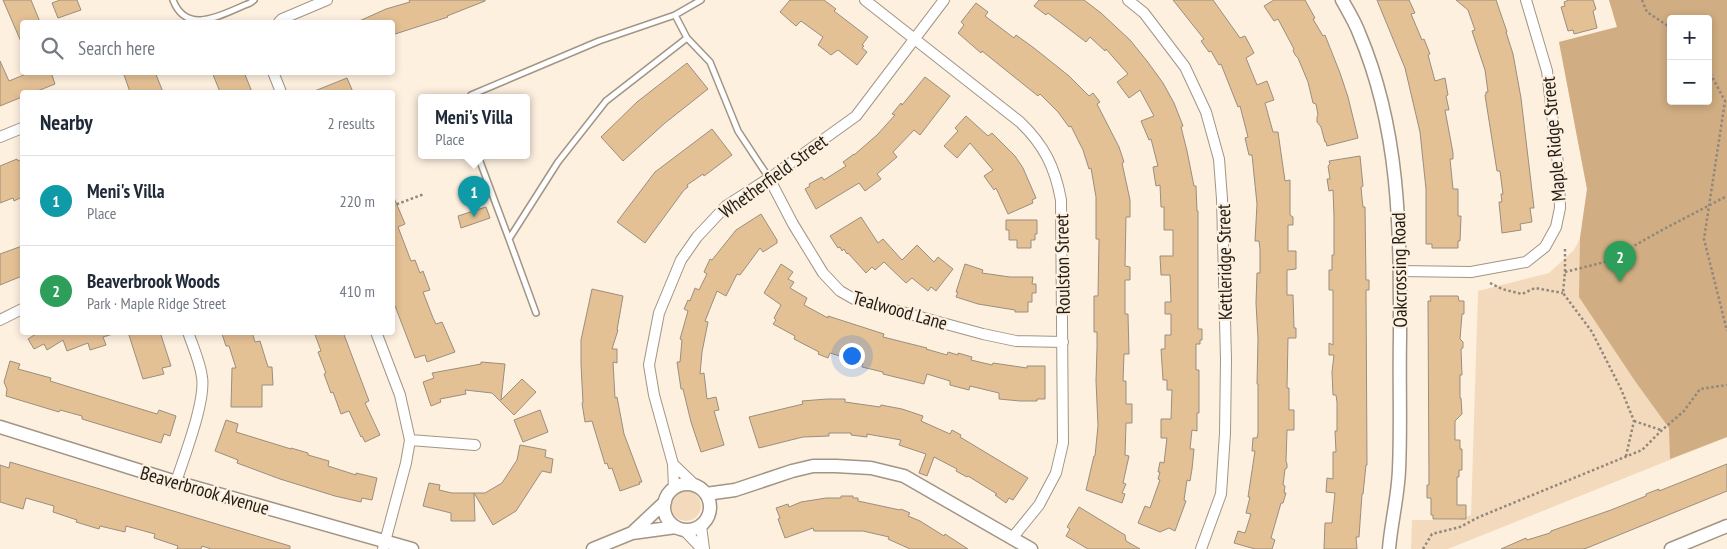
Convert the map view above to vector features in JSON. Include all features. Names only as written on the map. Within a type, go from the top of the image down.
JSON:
[{"type":"street","points":[[281,20],[304,4],[327,0]]},
{"type":"street","name":"Roulston Street","points":[[865,0],[1020,122],[1033,135],[1056,177],[1061,200],[1063,443],[1056,473],[1039,505],[1013,537]]},
{"type":"street","name":"Whetherfield Street","points":[[674,488],[673,464],[654,395],[649,365],[659,313],[681,260],[697,237],[726,206],[856,116],[944,0]]},
{"type":"street","name":"Kettleridge Street","points":[[1128,0],[1144,13],[1185,67],[1206,112],[1219,159],[1222,199],[1226,351],[1225,433],[1221,494],[1201,549]]},
{"type":"street","name":"Oakcrossing Road","points":[[1342,0],[1359,32],[1376,78],[1392,150],[1398,198],[1400,271],[1399,472],[1389,549]]},
{"type":"street","name":"Maple Ridge Street","points":[[1400,271],[1471,272],[1526,262],[1545,247],[1556,227],[1560,208],[1559,173],[1547,71],[1526,0]]},
{"type":"street","points":[[274,75],[280,90]]},
{"type":"street","points":[[0,137],[20,129]]},
{"type":"street","name":"Tealwood Lane","points":[[769,178],[793,224],[823,273],[840,291],[854,299],[983,334],[1016,341],[1063,342]]},
{"type":"street","points":[[0,320],[20,310]]},
{"type":"street","points":[[176,482],[200,403],[203,379],[200,364],[189,335]]},
{"type":"street","points":[[377,335],[400,395],[410,440],[406,463],[384,545]]},
{"type":"street","name":"Beaverbrook Avenue","points":[[0,427],[384,545],[412,549]]},
{"type":"street","points":[[410,440],[475,445]]},
{"type":"street","points":[[593,549],[632,534],[680,529],[693,530],[701,526],[707,519],[710,510],[706,494],[673,464]]},
{"type":"street","points":[[706,494],[735,490],[813,466],[871,468],[904,476],[1031,549]]},
{"type":"street","points":[[695,485],[686,484],[674,488],[667,496],[664,512],[668,521],[703,549]]},
{"type":"street","points":[[710,510],[735,490]]},
{"type":"street","points":[[632,534],[665,502]]},
{"type":"street","points":[[701,526],[703,549]]},
{"type":"street","points":[[1671,549],[1727,526]]},
{"type":"lane","points":[[174,0],[177,10],[183,16],[193,20]]},
{"type":"lane","points":[[205,20],[254,0]]},
{"type":"lane","points":[[473,94],[599,41],[676,16],[702,0]]},
{"type":"lane","points":[[676,16],[687,38],[710,62],[738,132],[769,178]]},
{"type":"lane","points":[[509,238],[558,162],[606,101],[687,38]]},
{"type":"lane","points":[[479,159],[536,313]]},
{"type":"path","points":[[1642,0],[1647,12],[1667,25]]},
{"type":"path","points":[[1712,77],[1725,101],[1704,239],[1727,332]]},
{"type":"path","points":[[395,205],[424,194]]},
{"type":"path","points":[[1565,272],[1605,262],[1727,196]]},
{"type":"path","points":[[1565,249],[1563,293],[1592,332],[1621,389],[1634,421],[1626,456]]},
{"type":"path","points":[[1490,283],[1502,289],[1522,294],[1535,288],[1563,293]]},
{"type":"path","points":[[1423,549],[1432,534],[1460,527],[1479,516],[1642,450],[1684,411],[1700,389],[1727,384]]},
{"type":"path","points":[[1634,421],[1662,430]]},
{"type":"shaded area","points":[[1609,0],[1727,0],[1727,437],[1448,549],[1411,549],[1412,520],[1456,520],[1471,515],[1478,291],[1549,273],[1574,250],[1580,238],[1587,189],[1559,42],[1617,27]]},
{"type":"shaded area","points":[[1609,0],[1727,0],[1727,437],[1670,459],[1669,428],[1579,297],[1580,238],[1587,189],[1559,42],[1617,27]]},
{"type":"shaded area","points":[[686,491],[696,496],[701,506],[696,516],[686,521],[676,516],[671,506],[676,496]]},
{"type":"building","points":[[3,0],[31,0],[39,20],[20,20],[20,39]]},
{"type":"building","points":[[60,0],[77,0],[81,10],[58,18],[52,3]]},
{"type":"building","points":[[409,0],[485,0],[448,17],[395,34],[395,20],[361,20],[386,9],[410,2]]},
{"type":"building","points":[[790,0],[824,0],[836,9],[834,11],[868,37],[862,45],[864,46],[862,48],[867,52],[857,65],[838,50],[831,55],[818,45],[823,37],[801,21],[796,26],[780,12]]},
{"type":"building","points":[[1039,0],[1084,0],[1101,13],[1130,40],[1163,83],[1174,103],[1183,126],[1181,127],[1194,186],[1196,186],[1198,211],[1198,329],[1202,329],[1202,340],[1200,340],[1200,344],[1196,344],[1196,370],[1199,370],[1199,413],[1197,413],[1197,431],[1192,430],[1190,449],[1194,449],[1192,469],[1190,481],[1187,480],[1184,500],[1186,501],[1175,531],[1169,528],[1160,532],[1138,523],[1145,506],[1150,508],[1160,480],[1158,479],[1160,472],[1158,472],[1160,462],[1164,463],[1167,438],[1161,438],[1161,419],[1171,419],[1172,390],[1167,390],[1167,380],[1163,380],[1161,349],[1165,349],[1165,335],[1171,335],[1171,314],[1165,314],[1165,302],[1171,302],[1170,275],[1161,275],[1160,256],[1173,256],[1173,230],[1164,230],[1164,207],[1161,207],[1160,185],[1156,186],[1153,167],[1158,166],[1151,139],[1149,140],[1141,121],[1154,116],[1140,90],[1129,98],[1117,82],[1128,74],[1106,49],[1105,51],[1090,37],[1086,42],[1048,13],[1046,15],[1034,6]]},
{"type":"building","points":[[1173,0],[1213,0],[1240,38],[1245,36],[1254,53],[1246,58],[1257,85],[1267,81],[1274,100],[1265,103],[1273,132],[1278,132],[1285,181],[1290,180],[1290,215],[1293,217],[1293,225],[1288,225],[1288,251],[1296,251],[1296,269],[1287,270],[1287,295],[1293,295],[1296,338],[1288,338],[1287,388],[1289,388],[1289,410],[1294,410],[1294,430],[1287,430],[1287,468],[1285,469],[1283,485],[1285,486],[1284,493],[1286,493],[1283,503],[1281,503],[1271,538],[1275,540],[1272,549],[1255,549],[1234,543],[1238,531],[1245,533],[1251,514],[1246,513],[1250,497],[1248,497],[1255,451],[1252,451],[1253,438],[1257,438],[1258,433],[1256,303],[1257,273],[1260,273],[1260,249],[1259,241],[1255,241],[1257,204],[1252,155],[1249,155],[1245,138],[1248,137],[1240,106],[1238,107],[1221,64],[1219,65],[1211,51],[1209,52],[1201,41],[1204,39]]},
{"type":"building","points":[[1274,0],[1305,0],[1315,18],[1313,19],[1323,36],[1325,35],[1340,73],[1358,138],[1327,146],[1321,127],[1317,122],[1316,104],[1313,103],[1308,82],[1293,51],[1294,49],[1278,19],[1274,21],[1264,6]]},
{"type":"building","points":[[1377,0],[1409,0],[1415,13],[1411,14],[1430,54],[1428,55],[1435,81],[1445,78],[1449,110],[1445,110],[1453,153],[1453,159],[1450,159],[1453,189],[1458,189],[1458,216],[1461,216],[1458,248],[1432,248],[1432,244],[1426,244],[1426,189],[1420,132],[1405,68]]},
{"type":"building","points":[[1456,0],[1496,0],[1507,32],[1521,98],[1534,208],[1530,208],[1532,222],[1520,224],[1521,230],[1502,233],[1499,202],[1502,202],[1501,194],[1503,194],[1500,171],[1497,171],[1485,95],[1488,92],[1485,70],[1472,31],[1475,30],[1468,10]]},
{"type":"building","points":[[1569,0],[1593,0],[1596,9],[1593,11],[1597,28],[1574,34],[1573,30],[1568,31],[1561,7],[1565,6],[1564,2]]},
{"type":"building","points":[[976,3],[988,12],[985,16],[1014,38],[1016,35],[1034,48],[1069,76],[1089,96],[1093,93],[1100,102],[1097,104],[1119,147],[1124,162],[1122,163],[1130,200],[1130,217],[1126,217],[1125,266],[1130,267],[1130,280],[1125,280],[1125,314],[1128,314],[1129,354],[1124,354],[1123,381],[1126,381],[1126,404],[1132,404],[1132,423],[1126,423],[1125,455],[1129,456],[1123,483],[1126,484],[1122,493],[1125,494],[1122,503],[1086,490],[1095,456],[1098,426],[1096,381],[1097,332],[1094,332],[1094,296],[1098,296],[1099,239],[1096,239],[1096,197],[1091,168],[1089,169],[1083,150],[1071,126],[1069,127],[1058,112],[1040,94],[1038,96],[958,33],[964,25],[961,22]]},
{"type":"building","points":[[0,61],[9,81],[24,75],[52,75],[55,84],[40,90],[20,90],[20,98],[0,106]]},
{"type":"building","points":[[687,63],[708,89],[665,123],[623,161],[601,137],[637,102]]},
{"type":"building","points":[[124,75],[156,75],[162,90],[129,90]]},
{"type":"building","points":[[213,75],[245,75],[251,90],[219,90]]},
{"type":"building","points":[[925,77],[950,96],[920,135],[914,130],[893,152],[897,157],[877,174],[881,179],[865,191],[859,183],[816,209],[805,189],[810,186],[809,184],[822,177],[824,180],[846,166],[843,162],[877,135],[895,115],[892,114],[901,103],[902,105]]},
{"type":"building","points":[[347,78],[352,90],[317,90]]},
{"type":"building","points":[[966,116],[988,136],[992,133],[1015,156],[1023,168],[1036,198],[1032,200],[1033,203],[1008,214],[996,188],[994,190],[984,176],[993,170],[970,143],[957,158],[944,146],[958,131],[955,128]]},
{"type":"building","points":[[712,129],[732,155],[704,176],[703,174],[687,185],[688,187],[645,243],[617,222],[655,172]]},
{"type":"building","points":[[1360,156],[1363,186],[1361,187],[1362,198],[1363,207],[1365,207],[1366,280],[1369,280],[1369,290],[1366,290],[1367,465],[1362,494],[1359,537],[1356,537],[1357,549],[1324,549],[1325,523],[1332,523],[1335,493],[1326,492],[1327,478],[1333,479],[1333,452],[1336,452],[1335,431],[1337,431],[1337,402],[1336,395],[1333,395],[1332,372],[1334,355],[1329,355],[1329,343],[1333,345],[1333,290],[1329,290],[1329,270],[1332,270],[1332,255],[1334,255],[1334,216],[1333,190],[1329,191],[1327,179],[1330,179],[1328,166],[1330,164],[1329,161]]},
{"type":"building","points":[[17,159],[18,161],[20,160],[20,198],[14,201],[13,198],[0,203],[0,166]]},
{"type":"building","points":[[395,200],[405,224],[398,227],[411,261],[415,260],[420,273],[423,271],[430,290],[423,292],[433,318],[436,324],[442,322],[455,352],[427,362],[425,355],[415,358],[395,306]]},
{"type":"building","points":[[486,207],[490,218],[461,228],[458,216]]},
{"type":"building","points":[[761,214],[777,243],[763,252],[760,248],[740,275],[737,274],[726,296],[717,291],[705,321],[708,322],[700,374],[704,373],[707,399],[716,397],[719,410],[714,411],[724,445],[701,452],[683,389],[681,389],[677,362],[680,362],[682,340],[680,339],[688,311],[684,309],[688,300],[690,301],[695,288],[699,290],[707,274],[704,272],[710,259],[712,260],[736,230]]},
{"type":"building","points":[[861,217],[878,243],[883,239],[902,260],[917,245],[934,262],[938,257],[953,269],[936,291],[931,287],[928,291],[912,278],[906,283],[884,262],[875,270],[872,267],[866,273],[844,249],[842,251],[840,247],[838,248],[830,236]]},
{"type":"building","points":[[1006,220],[1037,220],[1037,234],[1035,234],[1035,240],[1031,240],[1031,248],[1017,248],[1017,240],[1009,240]]},
{"type":"building","points":[[20,247],[20,277],[0,285],[0,254]]},
{"type":"building","points":[[781,264],[793,272],[788,279],[794,282],[790,288],[807,298],[804,305],[828,318],[828,316],[884,334],[883,337],[947,355],[948,352],[958,355],[958,353],[972,357],[971,360],[992,365],[993,363],[1027,368],[1027,366],[1045,366],[1045,399],[1020,401],[999,399],[999,393],[970,386],[969,390],[950,385],[950,381],[927,374],[924,384],[883,374],[883,372],[862,367],[863,363],[830,353],[828,358],[818,354],[819,352],[794,339],[795,336],[773,324],[781,305],[764,293]]},
{"type":"building","points":[[965,264],[983,270],[982,273],[1010,277],[1033,277],[1032,284],[1036,284],[1036,293],[1032,293],[1032,302],[1028,302],[1028,312],[1015,312],[1015,310],[978,304],[956,297]]},
{"type":"building","points":[[592,289],[623,296],[618,330],[612,349],[617,349],[617,363],[613,362],[615,398],[617,397],[624,434],[642,482],[620,491],[612,468],[609,469],[607,463],[605,464],[592,421],[585,422],[582,403],[581,340]]},
{"type":"building","points":[[1430,296],[1458,296],[1459,301],[1464,301],[1460,339],[1463,342],[1463,348],[1461,349],[1462,375],[1460,375],[1462,414],[1455,421],[1455,440],[1460,440],[1460,449],[1462,449],[1462,470],[1459,470],[1459,477],[1457,477],[1457,505],[1466,505],[1466,519],[1433,519],[1433,515],[1431,515],[1431,498],[1427,498],[1427,485],[1429,485],[1428,301],[1431,301]]},
{"type":"building","points":[[34,335],[110,335],[103,337],[106,345],[90,350],[88,343],[67,351],[63,340],[47,350],[44,344],[34,349],[28,339]]},
{"type":"building","points":[[129,335],[161,335],[171,366],[162,368],[164,374],[143,379]]},
{"type":"building","points":[[222,335],[253,335],[255,342],[260,341],[268,367],[272,367],[273,385],[262,385],[262,407],[231,407],[232,368],[236,368],[229,346],[226,346]]},
{"type":"building","points":[[315,335],[344,335],[369,401],[365,403],[380,435],[365,442],[349,411],[341,414],[324,374],[326,373],[318,352],[321,351]]},
{"type":"building","points":[[10,361],[20,364],[18,369],[51,378],[50,381],[157,414],[159,410],[176,416],[170,436],[164,434],[161,443],[82,419],[82,416],[60,410],[59,412],[6,396],[7,389],[4,382]]},
{"type":"building","points":[[481,362],[505,364],[501,400],[522,379],[536,392],[514,415],[492,393],[465,390],[466,394],[440,399],[441,402],[431,406],[423,382],[434,378],[432,373],[481,364]]},
{"type":"building","points":[[845,399],[845,402],[880,407],[881,405],[923,416],[921,421],[950,434],[952,430],[961,435],[960,437],[1028,478],[1013,500],[1009,498],[1006,503],[995,495],[997,494],[934,457],[927,476],[919,473],[926,454],[899,445],[901,440],[867,434],[867,437],[851,435],[851,433],[829,433],[829,436],[803,437],[759,448],[749,417],[803,404],[802,401]]},
{"type":"building","points":[[540,410],[548,432],[523,442],[514,420]]},
{"type":"building","points":[[226,420],[238,424],[236,432],[308,453],[308,455],[329,461],[328,466],[356,475],[356,473],[377,478],[372,500],[362,498],[361,502],[280,479],[237,463],[238,460],[215,451]]},
{"type":"building","points":[[520,445],[546,450],[545,457],[553,459],[551,473],[542,471],[516,511],[493,525],[474,493],[485,493],[502,483],[517,460]]},
{"type":"building","points":[[10,462],[290,546],[290,549],[211,549],[202,546],[201,549],[177,549],[178,546],[154,538],[155,534],[126,526],[125,532],[100,526],[99,529],[53,512],[54,506],[26,498],[23,509],[0,502],[0,465],[9,468]]},
{"type":"building","points":[[1727,464],[1727,491],[1587,548],[1501,549],[1526,538],[1527,540],[1550,533],[1551,531],[1611,510],[1646,496],[1646,494],[1659,489],[1659,491]]},
{"type":"building","points":[[429,483],[440,485],[439,490],[452,493],[474,493],[475,521],[451,521],[451,513],[423,506]]},
{"type":"building","points":[[841,496],[853,496],[853,498],[858,498],[858,501],[901,509],[910,513],[908,516],[944,536],[945,534],[968,549],[910,549],[888,539],[889,537],[863,531],[814,531],[813,528],[785,538],[776,508],[788,504],[789,507],[801,502],[826,498],[841,498]]},
{"type":"building","points":[[1079,507],[1125,535],[1126,541],[1140,549],[1088,549],[1066,536],[1070,529],[1067,527]]},
{"type":"place","name":"Meni's Villa","points":[[474,217]]},
{"type":"place","name":"Beaverbrook Woods","points":[[1620,282]]}]
